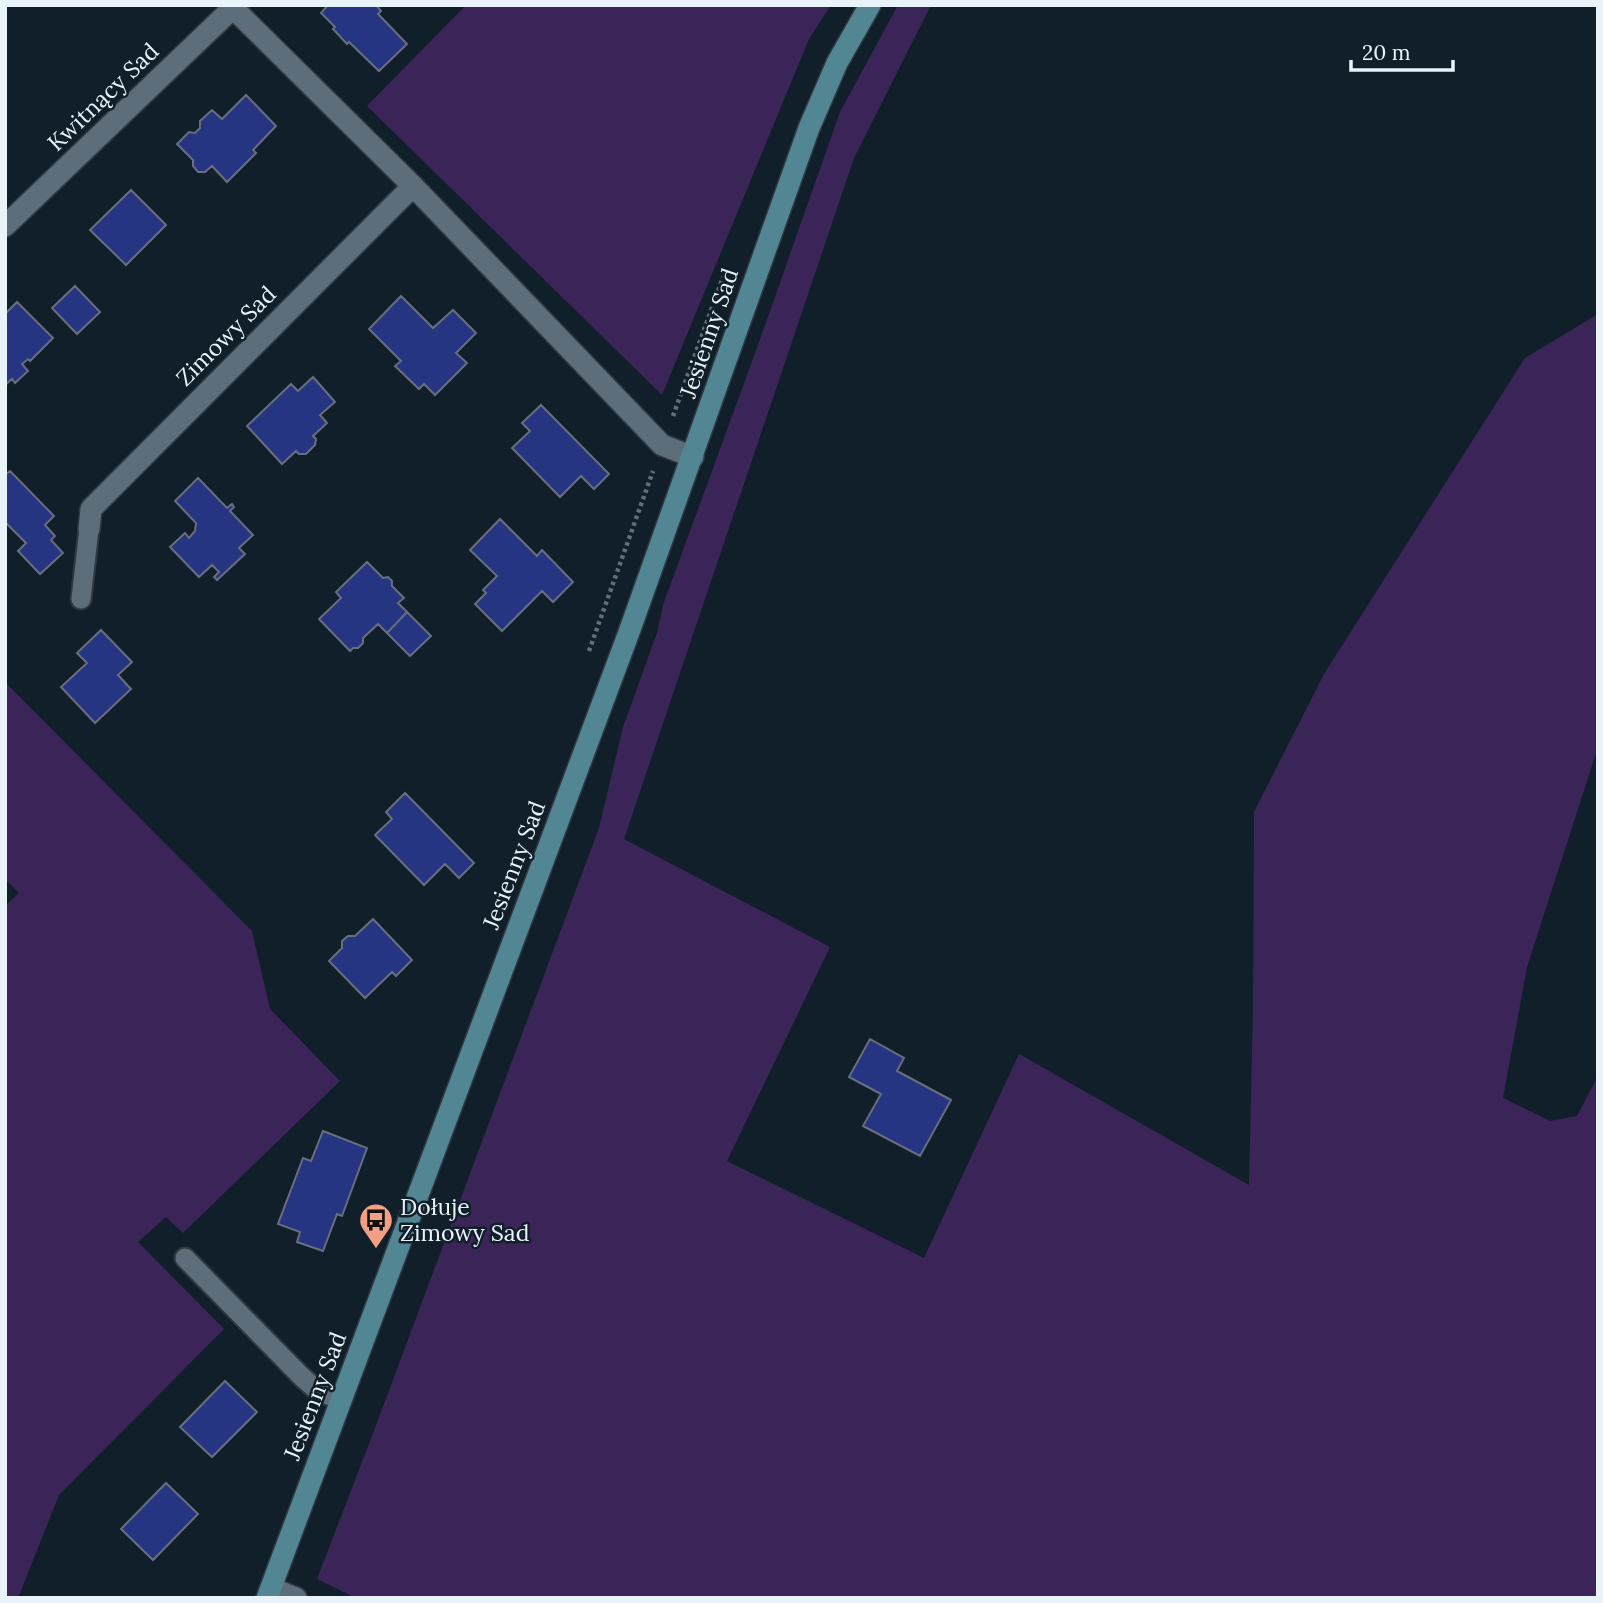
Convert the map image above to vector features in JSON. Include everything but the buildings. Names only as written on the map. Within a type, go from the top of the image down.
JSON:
[{"type":"street","name":"Jesienny Sad","points":[[296,1598],[269,1593],[628,635],[799,157],[824,92],[849,40],[870,5]]},
{"type":"street","points":[[235,7],[413,186],[662,445],[693,457]]},
{"type":"street","name":"Kwitnący Sad","points":[[5,226],[235,7]]},
{"type":"street","name":"Zimowy Sad","points":[[89,529],[91,509],[413,186]]},
{"type":"lane","points":[[81,599],[89,529]]},
{"type":"lane","points":[[185,1258],[302,1377],[318,1391],[342,1400]]},
{"type":"shaded area","points":[[466,5],[831,5],[809,39],[662,395],[367,106]]},
{"type":"shaded area","points":[[898,5],[931,5],[854,158],[624,839],[830,947],[727,1161],[924,1258],[1019,1054],[1249,1185],[1254,812],[1324,674],[1525,358],[1598,314],[1598,747],[1527,967],[1503,1098],[1550,1121],[1577,1116],[1598,1076],[1598,1598],[356,1598],[317,1579],[599,828],[623,727],[657,633],[663,605],[840,112]]},
{"type":"shaded area","points":[[5,682],[252,931],[270,1009],[340,1081],[183,1233],[166,1217],[138,1242],[224,1329],[59,1495],[18,1598],[5,1598],[5,906],[19,893],[5,879]]},
{"type":"place","name":"Dołuje Zimowy Sad","points":[[376,1250]]}]
